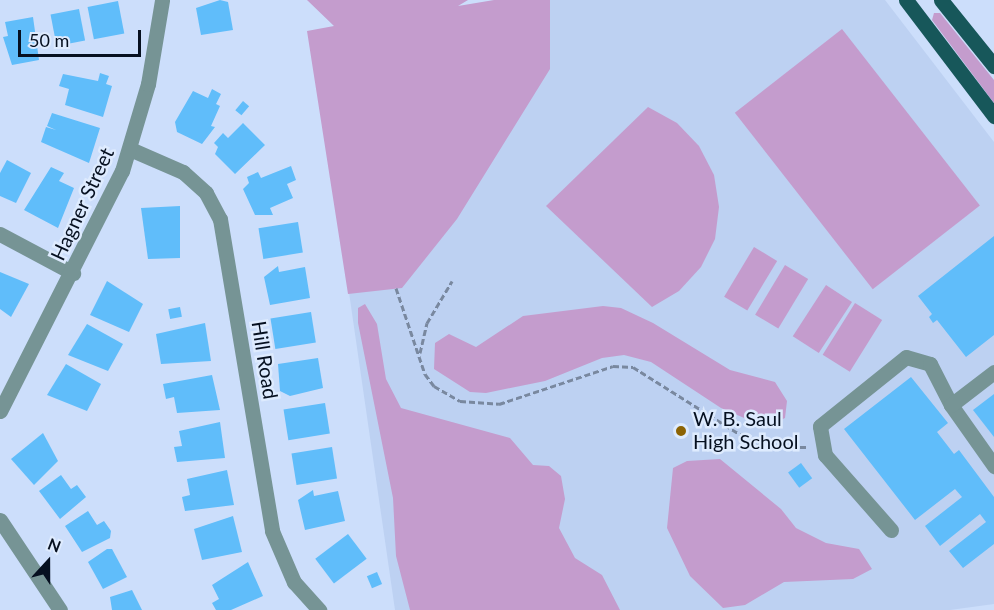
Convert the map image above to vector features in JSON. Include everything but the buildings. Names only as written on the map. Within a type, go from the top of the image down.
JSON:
[{"type":"main road","points":[[906,0],[994,116]]},
{"type":"main road","points":[[941,0],[994,66]]},
{"type":"street","name":"Hagner Street","points":[[0,411],[73,273],[130,149],[148,84],[162,0]]},
{"type":"street","name":"Hill Road","points":[[130,149],[183,172],[206,193],[220,219],[272,531],[294,582],[320,610]]},
{"type":"street","points":[[0,234],[73,273]]},
{"type":"street","points":[[891,530],[820,446],[818,434],[824,419],[906,357],[930,364],[951,405],[994,466]]},
{"type":"street","points":[[951,405],[994,372]]},
{"type":"street","points":[[0,520],[60,610]]},
{"type":"path","points":[[420,355],[427,323],[453,281]]},
{"type":"path","points":[[396,288],[420,355],[434,386],[473,404],[499,404],[613,366],[633,367],[749,440],[772,447],[820,446]]},
{"type":"shaded area","points":[[307,0],[468,0],[458,6],[494,0],[550,0],[550,69],[457,219],[402,288],[348,294],[307,31],[334,26]]},
{"type":"shaded area","name":"W. B. Saul High School","points":[[508,0],[885,0],[994,142],[994,604],[950,610],[395,610],[344,258]]},
{"type":"shaded area","points":[[934,13],[940,13],[994,80],[994,103],[932,20]]},
{"type":"shaded area","points":[[842,29],[980,206],[873,289],[735,113]]},
{"type":"shaded area","points":[[648,107],[677,123],[699,146],[714,175],[719,207],[715,239],[701,267],[679,291],[652,307],[546,206]]},
{"type":"shaded area","points":[[754,247],[777,261],[747,311],[724,297]]},
{"type":"shaded area","points":[[785,265],[808,279],[778,329],[755,315]]},
{"type":"shaded area","points":[[826,285],[852,302],[819,353],[793,336]]},
{"type":"shaded area","points":[[855,303],[882,320],[850,372],[823,355]]},
{"type":"shaded area","points":[[365,304],[377,324],[386,379],[401,408],[510,438],[533,465],[549,466],[561,476],[565,499],[559,528],[575,558],[602,575],[620,610],[410,610],[396,556],[393,498],[358,323],[358,308]]},
{"type":"shaded area","points":[[603,306],[621,308],[653,323],[730,370],[775,382],[787,401],[785,418],[765,427],[721,408],[651,362],[624,355],[602,358],[545,381],[486,393],[470,392],[434,369],[435,343],[449,334],[476,347],[523,316]]},
{"type":"shaded area","points":[[720,459],[781,509],[796,528],[826,543],[859,549],[872,569],[853,579],[784,582],[745,605],[723,608],[690,576],[667,528],[673,468],[687,461]]},
{"type":"place","name":"W. B. Saul High School","points":[[681,431]]}]
